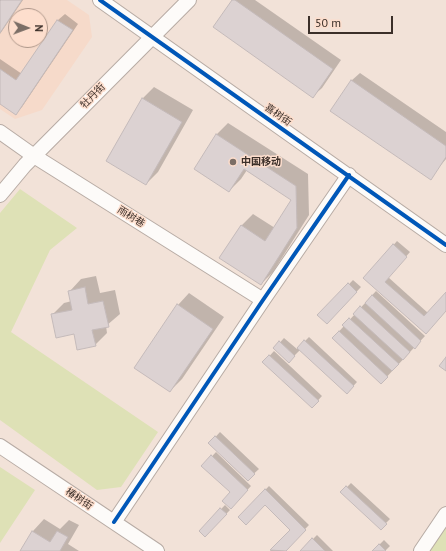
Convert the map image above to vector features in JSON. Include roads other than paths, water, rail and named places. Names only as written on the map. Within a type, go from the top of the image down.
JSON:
[{"type":"street","name":"喜树街","points":[[100,0],[446,245]]},
{"type":"street","name":"牡丹街","points":[[0,195],[34,156],[189,0]]},
{"type":"street","name":"雨树巷","points":[[0,132],[34,156],[262,300]]},
{"type":"street","points":[[114,522],[262,300],[348,175]]},
{"type":"street","name":"椿树街","points":[[0,446],[157,551]]},
{"type":"street","points":[[421,551],[446,514]]},
{"type":"place","name":"中国移动","points":[[233,162]]}]
